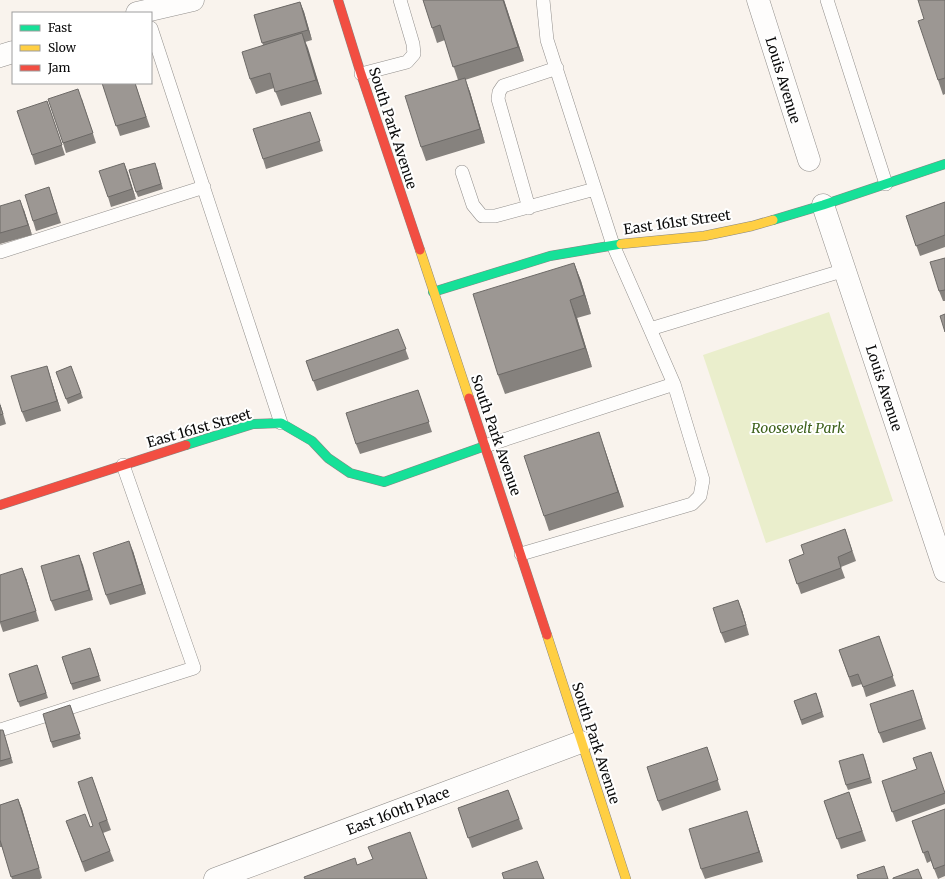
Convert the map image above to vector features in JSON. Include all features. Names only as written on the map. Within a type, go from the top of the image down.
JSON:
[{"type":"street","points":[[152,14],[193,0]]},
{"type":"street","name":"South Park Avenue","points":[[338,0],[433,292],[521,554],[626,879]]},
{"type":"street","name":"Louis Avenue","points":[[758,0],[809,160]]},
{"type":"street","points":[[0,56],[12,52]]},
{"type":"street","name":"East 161st Street","points":[[433,292],[550,256],[613,245],[704,236],[752,226],[824,205],[945,164]]},
{"type":"street","name":"Louis Avenue","points":[[824,205],[945,571]]},
{"type":"street","name":"East 161st Street","points":[[0,505],[253,424],[281,424],[312,441],[328,458],[350,473],[384,482],[485,446]]},
{"type":"street","name":"East 160th Place","points":[[215,879],[245,874],[581,742]]},
{"type":"lane","points":[[361,74],[407,62],[414,54],[413,44],[400,0]]},
{"type":"lane","points":[[521,554],[692,504],[700,496],[703,480],[674,384],[613,245],[547,40],[543,0]]},
{"type":"lane","points":[[827,0],[886,184]]},
{"type":"lane","points":[[152,36],[204,187],[281,424]]},
{"type":"lane","points":[[529,208],[498,99],[499,92],[503,86],[557,68]]},
{"type":"lane","points":[[462,172],[473,205],[482,216],[495,216],[529,208],[595,188]]},
{"type":"lane","points":[[0,252],[204,187]]},
{"type":"lane","points":[[650,329],[845,270]]},
{"type":"lane","points":[[485,446],[674,384]]},
{"type":"lane","points":[[0,730],[194,668],[122,465]]},
{"type":"green space","name":"Roosevelt Park","points":[[829,312],[893,501],[766,543],[703,355]]},
{"type":"building","points":[[423,0],[503,0],[518,47],[453,67],[440,25],[432,28]]},
{"type":"building","points":[[918,0],[945,0],[945,78],[938,80],[918,21],[924,19]]},
{"type":"building","points":[[300,2],[308,30],[262,43],[254,15]]},
{"type":"building","points":[[302,33],[316,80],[275,92],[270,73],[250,79],[242,52]]},
{"type":"building","points":[[465,78],[480,129],[421,147],[405,96]]},
{"type":"building","points":[[102,84],[135,84],[146,117],[116,126]]},
{"type":"building","points":[[78,89],[93,133],[63,143],[48,99]]},
{"type":"building","points":[[47,101],[62,145],[32,155],[17,111]]},
{"type":"building","points":[[310,112],[320,141],[263,159],[253,129]]},
{"type":"building","points":[[124,163],[132,189],[108,197],[99,171]]},
{"type":"building","points":[[155,163],[161,184],[136,192],[129,170]]},
{"type":"building","points":[[49,187],[57,213],[33,221],[25,195]]},
{"type":"building","points":[[20,200],[28,225],[0,233],[0,206]]},
{"type":"building","points":[[945,202],[945,235],[916,246],[906,216]]},
{"type":"building","points":[[945,258],[945,290],[939,291],[930,262]]},
{"type":"building","points":[[574,263],[584,295],[570,300],[585,348],[498,375],[473,294]]},
{"type":"building","points":[[945,314],[945,332],[940,316]]},
{"type":"building","points":[[398,329],[406,349],[313,381],[306,361]]},
{"type":"building","points":[[47,366],[57,401],[22,412],[11,376]]},
{"type":"building","points":[[71,366],[81,393],[66,399],[56,372]]},
{"type":"building","points":[[418,390],[429,422],[356,444],[346,413]]},
{"type":"building","points":[[0,405],[3,414],[0,415]]},
{"type":"building","points":[[599,432],[618,492],[544,516],[524,456]]},
{"type":"building","points":[[845,529],[852,551],[838,557],[841,568],[797,584],[789,560],[804,554],[801,545]]},
{"type":"building","points":[[129,541],[142,584],[106,595],[93,553]]},
{"type":"building","points":[[79,555],[89,590],[51,601],[41,566]]},
{"type":"building","points":[[22,568],[36,611],[0,622],[0,575]]},
{"type":"building","points":[[738,600],[746,625],[721,633],[713,608]]},
{"type":"building","points":[[879,636],[893,676],[863,687],[858,674],[849,677],[839,650]]},
{"type":"building","points":[[90,648],[99,676],[71,684],[62,657]]},
{"type":"building","points":[[37,665],[46,693],[18,702],[9,674]]},
{"type":"building","points":[[913,690],[922,719],[879,733],[870,704]]},
{"type":"building","points":[[816,693],[822,712],[801,720],[794,701]]},
{"type":"building","points":[[70,705],[80,734],[51,742],[43,714]]},
{"type":"building","points":[[0,730],[3,730],[11,758],[0,761]]},
{"type":"building","points":[[707,747],[718,780],[658,801],[647,767]]},
{"type":"building","points":[[931,752],[945,793],[892,812],[882,781],[917,769],[913,758]]},
{"type":"building","points":[[863,754],[870,778],[846,785],[839,761]]},
{"type":"building","points":[[92,777],[107,820],[99,823],[110,851],[82,862],[66,821],[85,814],[90,827],[93,826],[78,782]]},
{"type":"building","points":[[508,790],[519,819],[468,838],[458,808]]},
{"type":"building","points":[[849,792],[862,831],[837,839],[824,801]]},
{"type":"building","points":[[18,799],[39,868],[11,877],[0,840],[0,805]]},
{"type":"building","points":[[945,809],[945,865],[934,869],[928,851],[923,853],[912,821]]},
{"type":"building","points":[[747,811],[759,852],[701,869],[689,829]]},
{"type":"building","points":[[410,832],[427,879],[305,879],[304,877],[355,858],[357,865],[373,859],[368,847]]},
{"type":"building","points":[[537,861],[544,879],[504,879],[502,873]]},
{"type":"building","points":[[884,866],[888,879],[858,879],[857,875]]},
{"type":"building","points":[[918,869],[922,879],[893,879],[893,878]]},
{"type":"traffic: fast","points":[[773,220],[823,205],[945,164]]},
{"type":"traffic: fast","points":[[433,292],[550,256],[621,244]]},
{"type":"traffic: fast","points":[[186,445],[253,424],[281,423],[312,441],[328,458],[350,473],[384,482],[485,446]]},
{"type":"traffic: slow","points":[[621,244],[704,236],[773,220]]},
{"type":"traffic: slow","points":[[420,250],[469,398]]},
{"type":"traffic: slow","points":[[547,635],[626,879]]},
{"type":"traffic: jam","points":[[338,0],[361,74],[420,250]]},
{"type":"traffic: jam","points":[[469,398],[547,635]]},
{"type":"traffic: jam","points":[[0,505],[186,445]]}]
